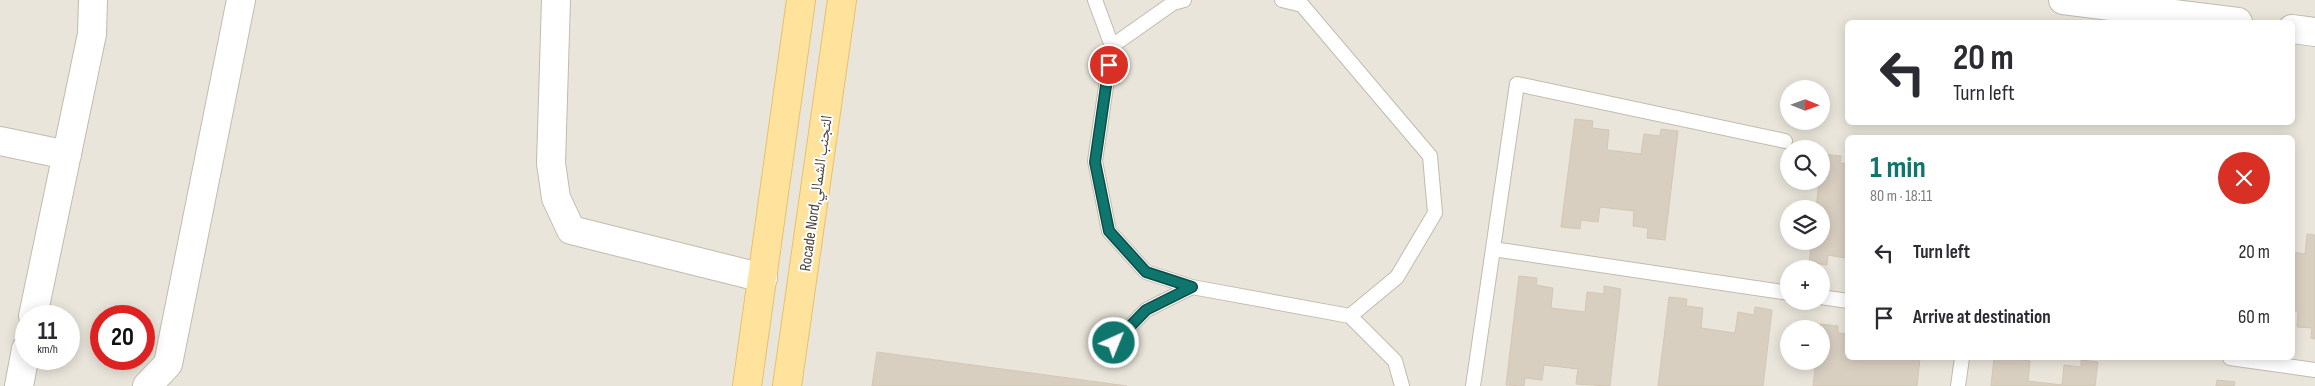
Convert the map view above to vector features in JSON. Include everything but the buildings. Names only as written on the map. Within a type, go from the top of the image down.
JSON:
[{"type":"main road","points":[[747,386],[802,0]]},
{"type":"main road","name":"Rocade Nord,التجنب الشمالي","points":[[787,386],[842,0]]},
{"type":"street","points":[[35,305],[92,34],[93,0]]},
{"type":"street","points":[[147,386],[168,364],[241,0]]},
{"type":"street","points":[[556,0],[552,163],[556,198],[571,230],[763,278]]},
{"type":"street","points":[[2063,0],[2222,20]]},
{"type":"street","points":[[2295,30],[2315,32]]},
{"type":"street","points":[[0,141],[67,155]]},
{"type":"street","points":[[18,386],[21,370]]},
{"type":"lane","points":[[1095,0],[1112,46],[1095,162],[1109,231],[1146,272],[1192,287],[1350,316],[1395,360],[1402,386]]},
{"type":"lane","points":[[1112,46],[1173,2],[1184,0]]},
{"type":"lane","points":[[1282,0],[1302,5],[1430,156],[1436,213],[1397,277],[1350,316]]},
{"type":"lane","points":[[1473,386],[1517,84],[1780,140]]},
{"type":"lane","points":[[1493,249],[1780,292]]},
{"type":"lane","points":[[1104,354],[1146,310],[1192,287]]},
{"type":"lane","points":[[1830,298],[1845,301]]},
{"type":"lane","points":[[1958,386],[1962,360]]},
{"type":"lane","points":[[2244,360],[2315,370]]},
{"type":"shaded area","points":[[0,0],[2315,0],[2315,386],[0,386]]},
{"type":"route","points":[[1109,65],[1095,162],[1109,231],[1146,272],[1192,287],[1146,310],[1114,343]]}]
